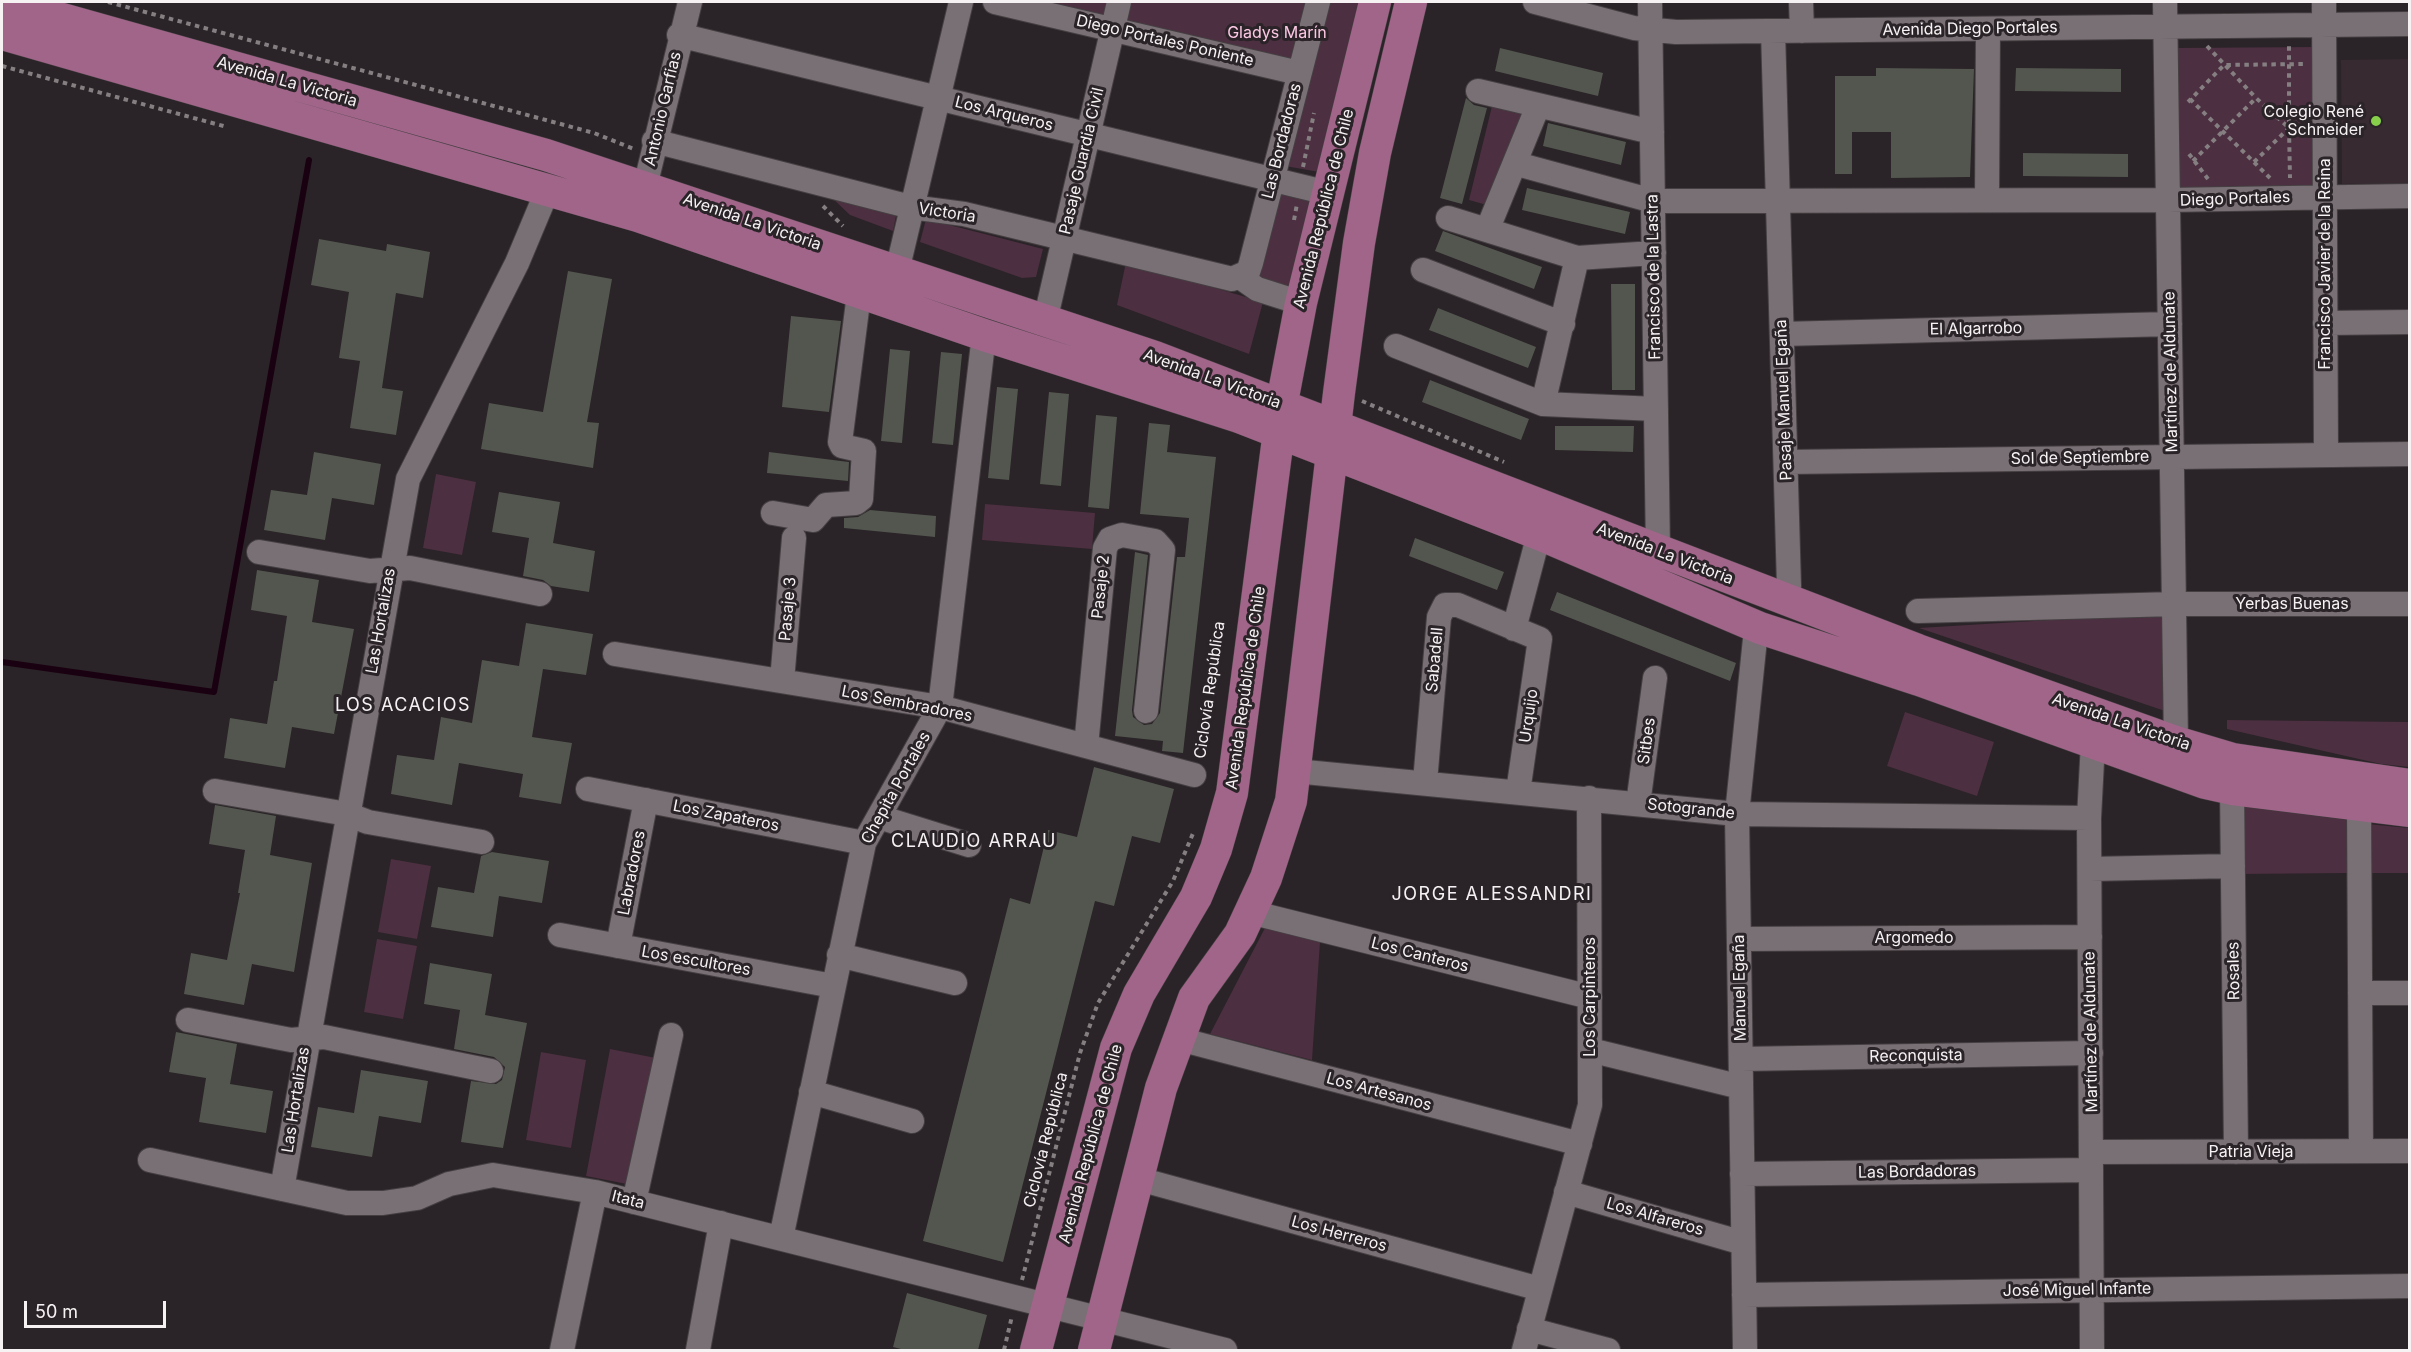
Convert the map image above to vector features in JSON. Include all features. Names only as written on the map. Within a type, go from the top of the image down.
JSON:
[{"type":"main road","name":"Avenida La Victoria","points":[[2,2],[546,155],[642,202],[860,294],[1239,417],[1281,419]]},
{"type":"main road","name":"Avenida República de Chile","points":[[1036,1350],[1116,1048],[1139,994],[1196,897],[1224,824],[1238,762],[1281,419],[1301,303],[1314,190],[1375,2]]},
{"type":"main road","points":[[1095,1350],[1161,1088],[1194,998],[1240,934],[1266,878],[1291,801],[1353,283],[1369,186],[1411,2]]},
{"type":"main road","name":"Avenida La Victoria","points":[[2,34],[548,189],[642,202],[897,271],[1155,357],[1281,419],[1334,440],[1658,552],[1784,599],[2098,729],[2205,783],[2232,789],[2409,811]]},
{"type":"main road","name":"Avenida La Victoria","points":[[1334,440],[1539,534],[1760,628],[1919,680],[2098,729],[2176,742],[2233,759],[2409,785]]},
{"type":"street","name":"Antonio Garfias","points":[[642,202],[654,141],[690,2]]},
{"type":"street","points":[[897,271],[961,2]]},
{"type":"street","name":"Diego Portales Poniente","points":[[995,2],[1299,73]]},
{"type":"street","name":"Pasaje Guardia Civil","points":[[1045,321],[1119,2]]},
{"type":"street","name":"Las Bordadoras","points":[[1240,277],[1248,272],[1251,263],[1318,2]]},
{"type":"street","name":"Avenida Diego Portales","points":[[1535,2],[1618,25],[1650,31],[2289,25],[2324,13],[2409,24]]},
{"type":"street","name":"Francisco de la Lastra","points":[[1650,2],[1658,552]]},
{"type":"street","points":[[1801,2],[1802,31]]},
{"type":"street","name":"Martínez de Aldunate","points":[[2165,2],[2177,27],[2166,76],[2176,742]]},
{"type":"street","name":"Francisco Javier de la Reina","points":[[2324,13],[2326,455]]},
{"type":"street","points":[[1987,200],[1988,29]]},
{"type":"street","name":"Pasaje Manuel Egaña","points":[[1773,31],[1789,586],[1784,599]]},
{"type":"street","name":"Los Arqueros","points":[[680,35],[1314,190]]},
{"type":"street","points":[[1478,91],[1652,132]]},
{"type":"street","points":[[1488,228],[1517,164],[1538,106]]},
{"type":"street","name":"Victoria","points":[[654,141],[911,207],[964,214],[1220,278],[1240,277]]},
{"type":"street","points":[[1517,164],[1653,201],[1987,200],[2168,192]]},
{"type":"street","name":"Las Hortalizas","points":[[282,1188],[306,1038],[408,479],[416,459],[517,263],[548,189]]},
{"type":"street","name":"Diego Portales","points":[[2168,192],[2222,199],[2409,196]]},
{"type":"street","points":[[1448,218],[1488,228],[1577,258],[1654,253]]},
{"type":"street","points":[[1543,404],[1577,258]]},
{"type":"street","points":[[1423,270],[1563,324]]},
{"type":"street","points":[[1240,277],[1257,289],[1301,303]]},
{"type":"street","points":[[773,513],[813,520],[826,505],[856,503],[861,499],[864,451],[842,446],[840,442],[860,294]]},
{"type":"street","points":[[2325,323],[2409,322]]},
{"type":"street","name":"El Algarrobo","points":[[1782,334],[2170,324]]},
{"type":"street","name":"Chepita Portales","points":[[781,1238],[864,843],[940,707],[984,335]]},
{"type":"street","points":[[1396,346],[1543,404],[1656,409]]},
{"type":"street","name":"Sol de Septiembre","points":[[1786,462],[2409,454]]},
{"type":"street","points":[[1514,628],[1539,534]]},
{"type":"street","name":"Pasaje 2","points":[[1086,746],[1105,548],[1110,539],[1122,535],[1155,541],[1163,550],[1146,711]]},
{"type":"street","name":"Pasaje 3","points":[[782,681],[794,538]]},
{"type":"street","points":[[260,552],[370,571],[410,568],[540,594]]},
{"type":"street","name":"Yerbas Buenas","points":[[1918,611],[2175,604],[2409,604]]},
{"type":"street","name":"Sabadell","points":[[1425,782],[1439,617],[1445,605],[1458,605],[1540,639]]},
{"type":"street","name":"Manuel Egaña","points":[[1745,1350],[1737,814],[1755,639],[1760,628]]},
{"type":"street","name":"Urquijo","points":[[1518,792],[1540,639]]},
{"type":"street","name":"Los Sembradores","points":[[615,654],[940,707],[1194,775]]},
{"type":"street","name":"Sitbes","points":[[1638,804],[1655,678]]},
{"type":"street","name":"Martínez de Aldunate","points":[[2092,1350],[2089,818],[2098,729]]},
{"type":"street","name":"Sotogrande","points":[[1295,771],[1737,814],[2089,818]]},
{"type":"street","name":"Los Zapateros","points":[[588,789],[864,843]]},
{"type":"street","name":"Rosales","points":[[2232,789],[2236,1152]]},
{"type":"street","points":[[215,791],[347,814],[368,822],[482,842]]},
{"type":"street","name":"Los Carpinteros","points":[[1566,1192],[1590,1105],[1589,798]]},
{"type":"street","name":"Labradores","points":[[618,946],[646,800]]},
{"type":"street","points":[[2359,805],[2361,1151]]},
{"type":"street","points":[[879,817],[969,844]]},
{"type":"street","points":[[2090,869],[2233,866]]},
{"type":"street","name":"Los Canteros","points":[[1250,912],[1590,997]]},
{"type":"street","name":"Los escultores","points":[[560,936],[833,986]]},
{"type":"street","name":"Argomedo","points":[[1739,939],[2090,937]]},
{"type":"street","points":[[839,955],[955,983]]},
{"type":"street","points":[[2360,993],[2409,993]]},
{"type":"street","points":[[188,1020],[291,1040],[324,1037],[491,1071]]},
{"type":"street","points":[[634,1202],[670,1035]]},
{"type":"street","name":"Los Artesanos","points":[[1179,1039],[1580,1144]]},
{"type":"street","points":[[1590,1050],[1741,1087]]},
{"type":"street","name":"Reconquista","points":[[1741,1059],[2091,1053]]},
{"type":"street","points":[[811,1092],[912,1121]]},
{"type":"street","name":"Patria Vieja","points":[[2092,1161],[2236,1152],[2409,1151]]},
{"type":"street","name":"Itata","points":[[150,1160],[347,1203],[383,1203],[417,1198],[449,1184],[493,1175],[595,1192],[1225,1350]]},
{"type":"street","name":"Las Bordadoras","points":[[1742,1174],[2092,1161]]},
{"type":"street","name":"Los Herreros","points":[[1139,1179],[1540,1289]]},
{"type":"street","points":[[562,1350],[595,1192]]},
{"type":"street","points":[[1566,1192],[1526,1340],[1608,1350]]},
{"type":"street","name":"Los Alfareros","points":[[1566,1192],[1743,1243]]},
{"type":"street","points":[[698,1350],[721,1223]]},
{"type":"street","name":"José Miguel Infante","points":[[1744,1295],[2409,1286]]},
{"type":"path","points":[[2289,25],[2290,197]]},
{"type":"path","points":[[2177,27],[2224,65],[2289,128]]},
{"type":"path","points":[[2222,199],[2167,127],[2190,99],[2224,65],[2325,63]]},
{"type":"path","points":[[2166,76],[2290,197]]},
{"type":"path","points":[[2168,192],[2194,160],[2256,98]]},
{"type":"path","points":[[1292,230],[1314,190],[1315,104]]},
{"type":"path","points":[[2254,162],[2289,128]]},
{"type":"path","name":"Ciclovía República","points":[[1004,1350],[1080,1053],[1098,1003],[1173,880],[1195,827]]},
{"type":"shaded area","name":"Colegio René Schneider","points":[[2409,59],[2409,183],[2342,184],[2341,60]]},
{"type":"green space","name":"Gladys Marín","points":[[1004,2],[1320,2],[1300,71]]},
{"type":"green space","points":[[1327,2],[1365,2],[1325,173],[1285,166]]},
{"type":"green space","points":[[2314,47],[2315,188],[2175,188],[2174,48]]},
{"type":"green space","points":[[1494,98],[1543,111],[1501,209],[1469,200]]},
{"type":"green space","points":[[1281,190],[1316,201],[1293,291],[1259,280]]},
{"type":"green space","points":[[830,196],[897,211],[893,231],[850,215]]},
{"type":"green space","points":[[926,219],[1043,249],[1036,277],[1022,278],[920,242]]},
{"type":"green space","points":[[1126,262],[1263,302],[1249,354],[1117,305]]},
{"type":"green space","points":[[436,474],[476,482],[462,555],[423,548]]},
{"type":"green space","points":[[985,504],[1095,513],[1092,549],[982,540]]},
{"type":"green space","points":[[2165,613],[2165,711],[1919,628]]},
{"type":"green space","points":[[1905,712],[1994,742],[1977,796],[1887,766]]},
{"type":"green space","points":[[2227,720],[2409,722],[2409,767],[2381,764],[2227,729]]},
{"type":"green space","points":[[2239,806],[2349,820],[2349,873],[2240,874]]},
{"type":"green space","points":[[2367,824],[2409,828],[2409,873],[2366,873]]},
{"type":"green space","points":[[391,859],[431,866],[417,939],[378,932]]},
{"type":"green space","points":[[1266,926],[1320,942],[1312,1060],[1210,1034]]},
{"type":"green space","points":[[377,939],[417,946],[403,1019],[364,1012]]},
{"type":"green space","points":[[610,1049],[656,1058],[632,1185],[586,1176]]},
{"type":"green space","points":[[541,1052],[586,1060],[571,1148],[526,1140]]},
{"type":"building","points":[[1500,48],[1603,73],[1598,96],[1495,71]]},
{"type":"building","points":[[1876,68],[1974,69],[1970,177],[1891,178],[1891,132],[1852,132],[1852,174],[1835,174],[1835,76],[1876,76]]},
{"type":"building","points":[[2016,68],[2121,69],[2121,92],[2015,91]]},
{"type":"building","points":[[1466,98],[1474,105],[1487,108],[1462,204],[1440,198]]},
{"type":"building","points":[[1548,123],[1626,142],[1621,165],[1543,146]]},
{"type":"building","points":[[2023,153],[2128,154],[2128,177],[2023,176]]},
{"type":"building","points":[[1527,188],[1630,212],[1625,234],[1522,210]]},
{"type":"building","points":[[1443,231],[1542,267],[1534,289],[1435,251]]},
{"type":"building","points":[[319,239],[386,251],[387,244],[430,252],[423,298],[396,293],[382,388],[403,391],[396,435],[350,428],[360,361],[339,358],[349,292],[311,285]]},
{"type":"building","points":[[568,271],[612,279],[587,422],[599,423],[593,468],[481,449],[489,403],[543,412]]},
{"type":"building","points":[[1611,284],[1635,284],[1635,390],[1612,390]]},
{"type":"building","points":[[1438,308],[1536,347],[1528,368],[1429,330]]},
{"type":"building","points":[[791,316],[841,321],[829,412],[782,407]]},
{"type":"building","points":[[890,349],[910,351],[902,443],[881,441]]},
{"type":"building","points":[[941,352],[962,354],[953,445],[932,443]]},
{"type":"building","points":[[1430,380],[1529,419],[1521,440],[1422,402]]},
{"type":"building","points":[[997,387],[1018,389],[1009,480],[988,478]]},
{"type":"building","points":[[1049,392],[1069,394],[1061,486],[1040,484]]},
{"type":"building","points":[[1096,415],[1117,417],[1109,509],[1088,507]]},
{"type":"building","points":[[1149,423],[1170,425],[1167,452],[1216,457],[1183,753],[1162,751],[1163,741],[1115,736],[1135,552],[1148,555],[1132,710],[1133,717],[1144,725],[1152,724],[1160,713],[1177,557],[1185,557],[1189,518],[1140,514]]},
{"type":"building","points":[[1555,426],[1634,426],[1633,452],[1555,450]]},
{"type":"building","points":[[314,452],[381,464],[374,505],[332,498],[325,540],[264,530],[271,490],[307,495]]},
{"type":"building","points":[[769,452],[849,462],[848,481],[767,473]]},
{"type":"building","points":[[499,492],[560,502],[553,543],[595,551],[589,592],[551,586],[543,580],[523,576],[529,538],[492,532]]},
{"type":"building","points":[[870,510],[936,516],[935,537],[844,528],[844,518],[858,517]]},
{"type":"building","points":[[1415,538],[1504,572],[1497,590],[1409,556]]},
{"type":"building","points":[[257,570],[319,580],[312,622],[354,629],[334,734],[292,727],[285,768],[224,758],[230,718],[267,724],[274,681],[277,681],[287,616],[251,610]]},
{"type":"building","points":[[1557,592],[1736,663],[1730,681],[1550,610]]},
{"type":"building","points":[[526,623],[593,634],[586,675],[543,669],[532,737],[572,743],[561,804],[519,797],[523,774],[459,763],[452,805],[391,794],[397,755],[434,760],[441,717],[472,723],[482,660],[519,666]]},
{"type":"building","points":[[1094,767],[1174,789],[1160,843],[1132,836],[1114,906],[1095,901],[1003,1262],[923,1241],[1010,898],[1030,904],[1048,830],[1077,837]]},
{"type":"building","points":[[215,805],[276,816],[270,855],[312,863],[294,972],[252,964],[244,1005],[184,994],[191,953],[227,960],[240,893],[238,893],[245,850],[209,844]]},
{"type":"building","points":[[492,852],[549,861],[542,903],[499,896],[493,937],[431,927],[438,887],[474,893],[481,856]]},
{"type":"building","points":[[430,963],[492,974],[485,1015],[527,1023],[503,1148],[461,1142],[471,1081],[496,1084],[502,1080],[505,1067],[494,1057],[454,1049],[460,1010],[424,1004]]},
{"type":"building","points":[[176,1032],[237,1044],[230,1084],[273,1091],[266,1133],[199,1122],[206,1078],[169,1072]]},
{"type":"building","points":[[361,1070],[428,1081],[421,1123],[379,1116],[372,1157],[311,1147],[318,1107],[354,1113]]},
{"type":"building","points":[[907,1293],[987,1315],[978,1350],[905,1350],[893,1347]]},
{"type":"waterway","points":[[2,662],[214,692],[309,160]]},
{"type":"place","name":"Colegio René Schneider","points":[[2376,121]]},
{"type":"district","name":"LOS ACACIOS","points":[[403,706]]},
{"type":"district","name":"CLAUDIO ARRAU","points":[[974,842]]},
{"type":"district","name":"JORGE ALESSANDRI","points":[[1492,895]]}]
